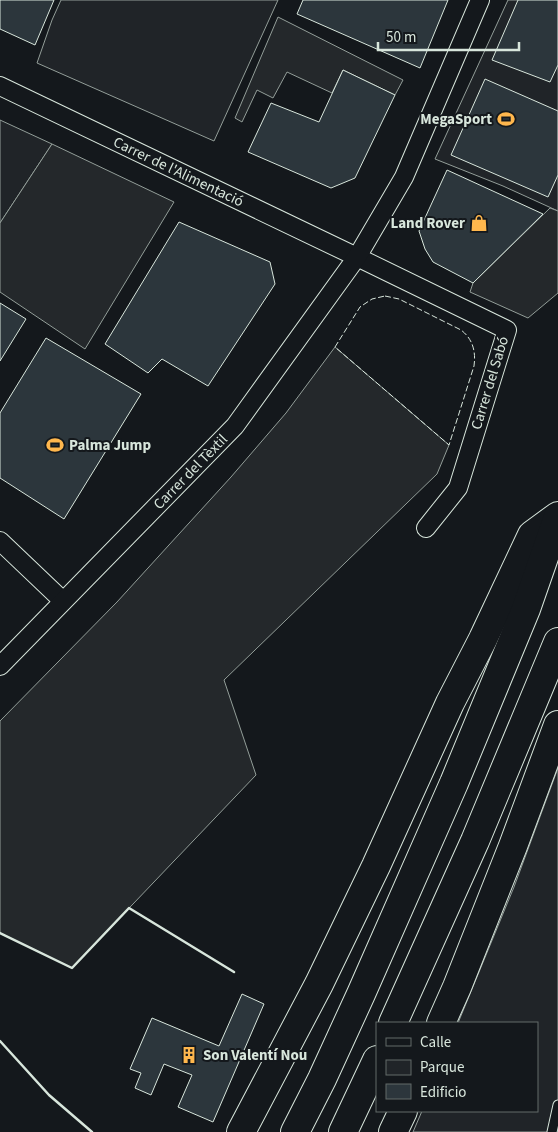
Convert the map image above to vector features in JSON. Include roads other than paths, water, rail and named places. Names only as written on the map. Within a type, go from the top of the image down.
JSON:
[{"type":"highway","points":[[241,1132],[319,984],[376,866],[450,703],[483,639],[532,535],[558,516]]},
{"type":"highway","points":[[295,1132],[361,994],[454,783],[526,610],[558,516]]},
{"type":"highway","points":[[394,1022],[490,806],[558,642]]},
{"type":"highway","points":[[441,1022],[513,846],[558,725]]},
{"type":"highway","points":[[343,1132],[376,1062]]},
{"type":"highway","points":[[393,1132],[403,1112]]},
{"type":"street","name":"Carrer del Tèxtil","points":[[0,666],[235,426],[357,256],[404,177],[480,0]]},
{"type":"street","name":"Carrer de l'Alimentació","points":[[0,86],[357,256]]},
{"type":"street","name":"Carrer del Sabó","points":[[357,256],[507,330],[458,488],[426,528]]},
{"type":"street","points":[[0,541],[63,601]]},
{"type":"lane","points":[[552,1132],[558,1105]]},
{"type":"place","name":"MegaSport","points":[[506,119]]},
{"type":"place","name":"Land Rover","points":[[479,223]]},
{"type":"place","name":"Palma Jump","points":[[55,445]]},
{"type":"place","name":"Son Valentí Nou","points":[[189,1055]]}]
